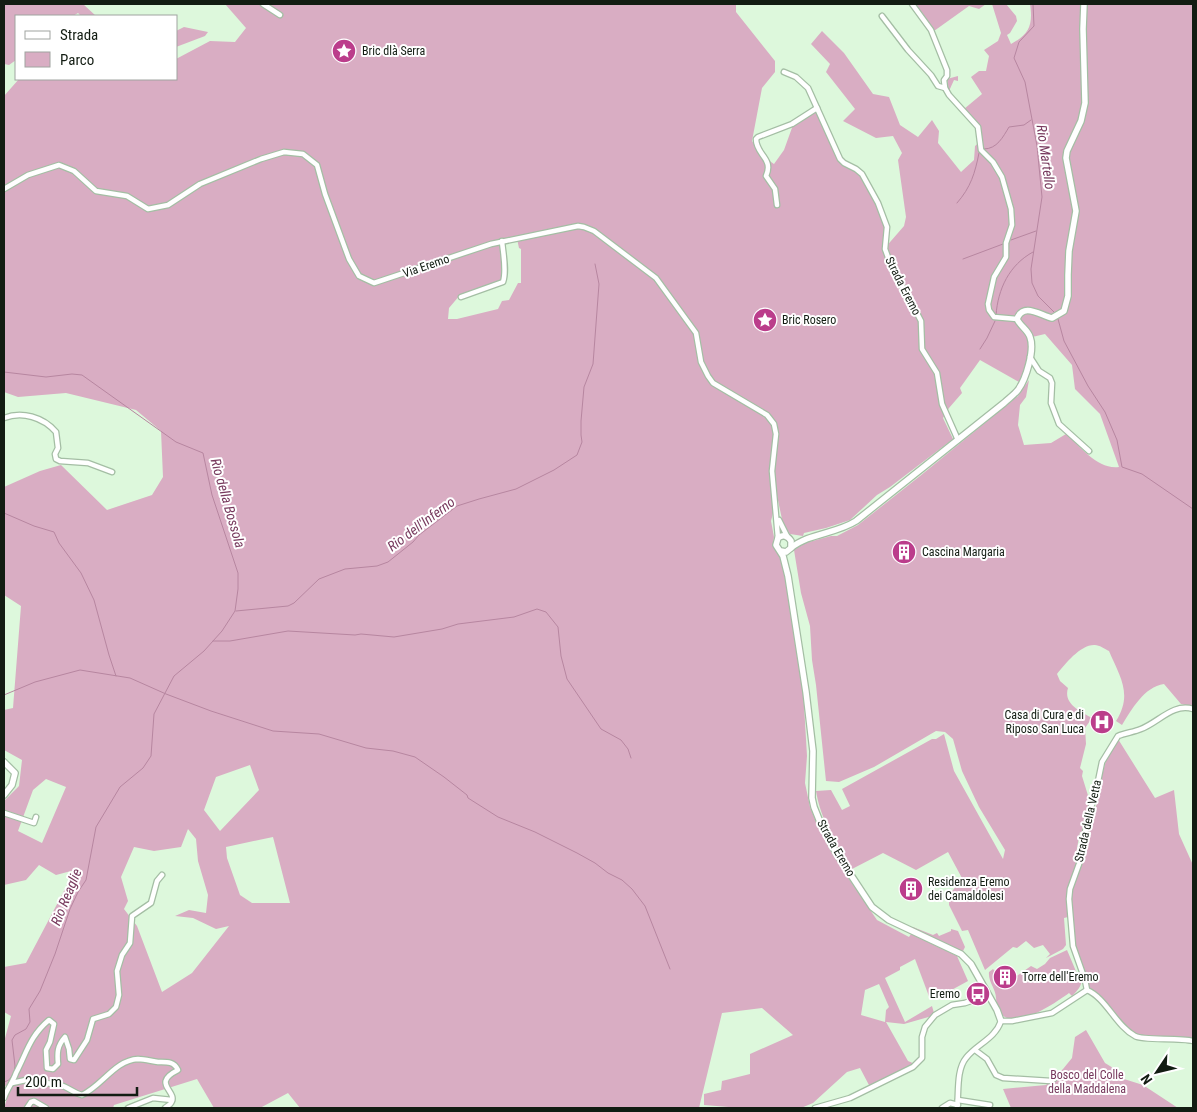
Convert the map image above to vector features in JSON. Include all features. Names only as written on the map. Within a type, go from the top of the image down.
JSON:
[{"type":"main road","points":[[810,538],[783,536],[778,538],[776,545],[781,551],[786,552],[810,538],[843,528],[856,521],[958,440],[1018,390],[1025,376],[1030,357],[1030,338],[1017,319],[1021,312],[1030,310],[1052,318],[1064,311],[1067,304],[1070,251],[1076,211],[1066,158],[1085,103],[1084,4]]},
{"type":"main road","points":[[788,537],[791,541],[790,548]]},
{"type":"main road","name":"Strada Eremo","points":[[788,576],[790,548]]},
{"type":"main road","name":"Strada Eremo","points":[[781,551],[788,576],[806,692],[813,751],[812,798],[820,822],[840,858],[872,907],[889,920],[961,954],[971,964],[997,1010],[1001,1021]]},
{"type":"main road","points":[[4,762],[15,773],[12,785],[4,796]]},
{"type":"street","points":[[263,4],[280,15]]},
{"type":"street","points":[[912,4],[931,30],[947,70],[944,88],[948,95],[978,127],[981,150],[993,162],[1002,176],[1011,209],[1012,225],[1006,243],[1006,257],[994,276],[988,304],[994,317],[1017,319]]},
{"type":"street","points":[[882,16],[938,86],[944,88]]},
{"type":"street","name":"Strada Eremo","points":[[784,72],[804,83],[840,159],[862,174],[878,203],[887,227],[885,249],[893,272],[921,321],[922,349],[937,373],[942,404],[958,440]]},
{"type":"street","points":[[777,204],[776,189],[766,176],[769,169],[768,162],[758,148],[756,139],[792,124],[817,108]]},
{"type":"street","name":"Via Eremo","points":[[4,189],[28,175],[59,165],[74,171],[96,191],[127,196],[148,209],[168,205],[200,184],[262,159],[284,152],[303,154],[317,165],[325,194],[349,259],[359,276],[374,283],[502,241],[578,226],[594,231],[656,278],[696,333],[702,362],[713,383],[767,415],[774,424],[776,434],[772,471],[778,538]]},
{"type":"street","points":[[461,297],[503,282],[504,260],[502,241]]},
{"type":"street","points":[[1030,357],[1039,371],[1050,378],[1052,382],[1051,404],[1059,424],[1089,451]]},
{"type":"street","points":[[4,418],[20,414],[41,420],[56,432],[58,448],[55,454],[56,459],[88,463],[112,472]]},
{"type":"street","name":"Via Eremo","points":[[777,512],[781,525],[788,537]]},
{"type":"street","name":"Strada della Vetta","points":[[1087,990],[1073,946],[1069,899],[1070,889],[1079,864],[1088,817],[1102,762],[1118,736],[1143,728],[1177,709],[1184,707],[1193,709]]},
{"type":"street","points":[[4,813],[34,823],[36,817]]},
{"type":"street","points":[[4,1098],[28,1045],[37,1032],[50,1020],[54,1024],[46,1050],[47,1068],[54,1070],[58,1064],[57,1051],[65,1037],[70,1059],[74,1060],[87,1040],[94,1019],[109,1014],[116,1007],[120,995],[117,971],[122,955],[130,943],[132,916],[151,903],[157,881],[162,875]]},
{"type":"street","points":[[958,1104],[960,1076],[965,1058],[998,1030],[1001,1021],[1012,1022],[1052,1013],[1087,990],[1095,995],[1114,1018],[1136,1037],[1180,1039],[1193,1042]]},
{"type":"street","points":[[815,1108],[850,1098],[913,1068],[922,1058],[923,1032],[935,1016],[952,1005],[965,1003],[988,995]]},
{"type":"street","points":[[975,1050],[987,1059],[996,1075],[1003,1078],[1051,1081],[1059,1075]]},
{"type":"street","points":[[12,1083],[26,1080],[59,1084],[76,1094],[82,1095],[128,1061],[139,1059],[169,1062],[178,1068],[176,1072],[171,1072],[166,1076],[165,1080],[172,1100],[171,1104],[165,1108]]},
{"type":"street","points":[[128,1108],[139,1106],[154,1098],[172,1100]]},
{"type":"street","points":[[27,1108],[34,1101],[46,1108]]},
{"type":"street","points":[[942,1108],[950,1103],[990,1105]]},
{"type":"green space","points":[[4,4],[83,4],[95,15],[80,15],[78,13],[75,15],[15,15],[15,61],[9,65],[4,64]]},
{"type":"green space","points":[[225,4],[736,4],[736,12],[775,61],[775,72],[762,88],[752,141],[761,155],[774,164],[784,150],[793,125],[816,111],[844,165],[860,174],[875,200],[885,226],[884,249],[904,226],[906,217],[898,160],[902,153],[893,136],[876,138],[843,121],[855,109],[826,72],[830,64],[811,44],[822,31],[844,53],[873,94],[889,97],[900,125],[918,137],[932,120],[939,131],[938,143],[961,172],[974,160],[975,146],[982,140],[978,123],[964,109],[982,94],[971,77],[979,71],[986,71],[989,56],[984,50],[998,41],[1001,33],[992,4],[1006,4],[1016,16],[1017,21],[1007,35],[1011,44],[1029,28],[1031,17],[1030,4],[1193,4],[1193,707],[1181,704],[1164,684],[1150,689],[1134,706],[1122,725],[1116,721],[1124,702],[1121,677],[1109,651],[1097,645],[1079,651],[1057,674],[1060,681],[1068,688],[1067,694],[1070,703],[1092,718],[1085,728],[1086,744],[1080,768],[1083,771],[1082,776],[1090,802],[1085,816],[1083,833],[1080,832],[1075,859],[1081,861],[1086,833],[1100,795],[1102,775],[1107,757],[1118,739],[1155,798],[1174,790],[1179,834],[1193,865],[1193,1041],[1183,1037],[1139,1036],[1127,1027],[1090,988],[1074,946],[1072,916],[1064,918],[1066,945],[1063,949],[1046,958],[1050,954],[1043,945],[1034,948],[1026,941],[1017,948],[1013,947],[985,970],[968,930],[962,931],[949,905],[949,895],[963,880],[948,852],[916,870],[883,853],[852,869],[825,822],[818,802],[816,791],[831,790],[842,810],[850,806],[842,789],[944,734],[954,771],[1003,859],[1005,850],[979,807],[962,771],[953,739],[945,732],[936,731],[874,767],[839,782],[826,781],[812,660],[810,626],[801,593],[794,550],[805,543],[837,536],[858,525],[1018,396],[1029,380],[1026,397],[1020,405],[1018,425],[1024,445],[1051,443],[1066,434],[1097,461],[1111,467],[1119,467],[1100,414],[1075,389],[1072,365],[1045,334],[1028,338],[1026,361],[1019,382],[980,360],[960,388],[962,393],[943,418],[953,439],[877,495],[850,520],[804,533],[803,536],[790,534],[783,524],[775,486],[771,488],[774,509],[771,521],[774,537],[773,546],[782,559],[785,572],[803,688],[807,756],[805,783],[810,807],[819,829],[840,866],[877,920],[909,937],[911,934],[957,956],[968,981],[930,999],[915,959],[885,978],[905,1022],[932,1006],[934,1013],[932,1016],[904,1024],[886,1022],[908,1061],[915,1064],[870,1087],[860,1068],[847,1072],[813,1103],[801,1108],[741,1108],[704,1105],[704,1094],[721,1090],[722,1081],[750,1074],[750,1054],[793,1035],[762,1008],[722,1013],[699,1108],[300,1108],[288,1093],[260,1108],[214,1108],[197,1079],[114,1105],[113,1108],[4,1108],[10,1089],[4,1085],[4,1042],[11,1016],[4,1012],[4,967],[26,963],[75,870],[56,875],[39,865],[26,880],[4,885],[4,801],[19,786],[22,760],[4,750],[4,710],[13,708],[21,606],[4,595],[4,487],[40,471],[61,465],[107,510],[152,495],[163,477],[161,431],[136,410],[66,393],[18,397],[4,392],[4,96],[18,80],[178,80],[178,58],[210,41],[235,42],[246,28]],"holes":[[[555,228],[555,231],[517,239],[521,249],[521,283],[518,283],[509,300],[502,301],[498,309],[457,319],[448,319],[449,308],[460,295],[502,280],[501,247],[498,244],[517,236]],[[250,765],[259,790],[220,831],[204,810],[216,777]],[[46,779],[66,787],[42,843],[18,831],[33,790]],[[188,829],[196,839],[198,861],[208,895],[206,913],[189,910],[175,916],[193,918],[216,929],[229,926],[192,973],[162,992],[137,926],[124,909],[128,901],[121,877],[134,847],[154,851],[181,847]],[[273,837],[290,903],[252,903],[240,895],[227,858],[226,847]],[[879,984],[889,1007],[886,1010],[885,1022],[861,1015],[865,990]]]},
{"type":"green space","points":[[915,4],[986,4],[979,9],[969,6],[934,31]]},
{"type":"green space","points":[[184,27],[208,32],[205,36],[178,46],[178,30]]},
{"type":"green space","points":[[958,76],[958,81],[954,80],[949,91],[947,79]]},
{"type":"green space","points":[[913,927],[933,935],[937,933],[939,936],[951,931],[951,929],[958,931],[965,947],[963,951],[958,951],[911,928]]},
{"type":"green space","points":[[1067,950],[1078,976],[1081,975],[1080,987],[1072,996],[1069,993],[1039,1012],[1027,1017],[1006,1018],[999,1011],[989,972],[993,969],[1005,984],[1031,966],[1037,969],[1050,958]]},
{"type":"green space","name":"Bosco del Colle della Maddalena","points":[[1086,1030],[1105,1063],[1118,1071],[1124,1079],[1143,1085],[1178,1108],[1011,1108],[1003,1089],[1046,1085],[1072,1058],[1075,1037]]},
{"type":"waterway","name":"Rio Martello","points":[[1033,4],[1034,26],[1019,42],[1014,58],[1025,82],[1037,146],[1042,197],[1031,269],[1032,283],[1038,296],[1055,313]]},
{"type":"waterway","points":[[984,149],[996,145],[1009,127],[1024,125],[1031,120]]},
{"type":"waterway","points":[[957,203],[972,180],[979,153]]},
{"type":"waterway","points":[[1011,240],[1036,231]]},
{"type":"waterway","points":[[963,259],[1003,244]]},
{"type":"waterway","points":[[996,315],[999,296],[1006,279],[1017,264],[1033,252]]},
{"type":"waterway","name":"Rio dell'Inferno","points":[[236,611],[288,606],[294,603],[319,579],[345,569],[377,566],[388,562],[457,506],[516,489],[554,470],[577,455],[582,442],[581,421],[584,387],[593,364],[599,284],[595,264]]},
{"type":"waterway","name":"Rio Martello","points":[[1058,319],[1064,341],[1088,386],[1105,412],[1117,440],[1122,467],[1142,474],[1193,509]]},
{"type":"waterway","points":[[980,349],[995,321]]},
{"type":"waterway","name":"Rio della Bossola","points":[[4,372],[46,377],[72,374],[82,375],[176,442],[203,453],[212,495],[238,573],[235,611],[222,631],[204,651],[174,676],[154,714],[151,756],[143,768],[120,787],[96,827],[86,880],[70,909],[40,991],[29,1009],[30,1022],[26,1029],[15,1035],[12,1040],[14,1073],[9,1080],[4,1082]]},
{"type":"waterway","points":[[4,513],[54,532],[59,543],[81,573],[94,600],[116,676]]},
{"type":"waterway","points":[[213,641],[230,641],[288,631],[394,637],[442,629],[458,624],[514,617],[537,609],[546,612],[558,627],[561,656],[567,679],[601,729],[621,740],[628,749],[631,758]]},
{"type":"waterway","points":[[4,695],[35,682],[80,670],[130,678],[211,711],[273,731],[319,734],[366,748],[393,751],[415,757],[444,777],[467,795],[468,798],[498,817],[535,832],[577,853],[622,880],[632,889],[645,906],[670,969]]},
{"type":"place","name":"Bric dlà Serra","points":[[344,51]]},
{"type":"place","name":"Bric Rosero","points":[[765,320]]},
{"type":"place","name":"Cascina Margaria","points":[[904,552]]},
{"type":"place","name":"Casa di Cura e di Riposo San Luca","points":[[1102,722]]},
{"type":"place","name":"Residenza Eremo dei Camaldolesi","points":[[911,889]]},
{"type":"place","name":"Torre dell'Eremo","points":[[1005,977]]},
{"type":"place","name":"Eremo","points":[[978,994]]},
{"type":"water label","name":"Rio Reaglie","points":[[66,897]]}]
